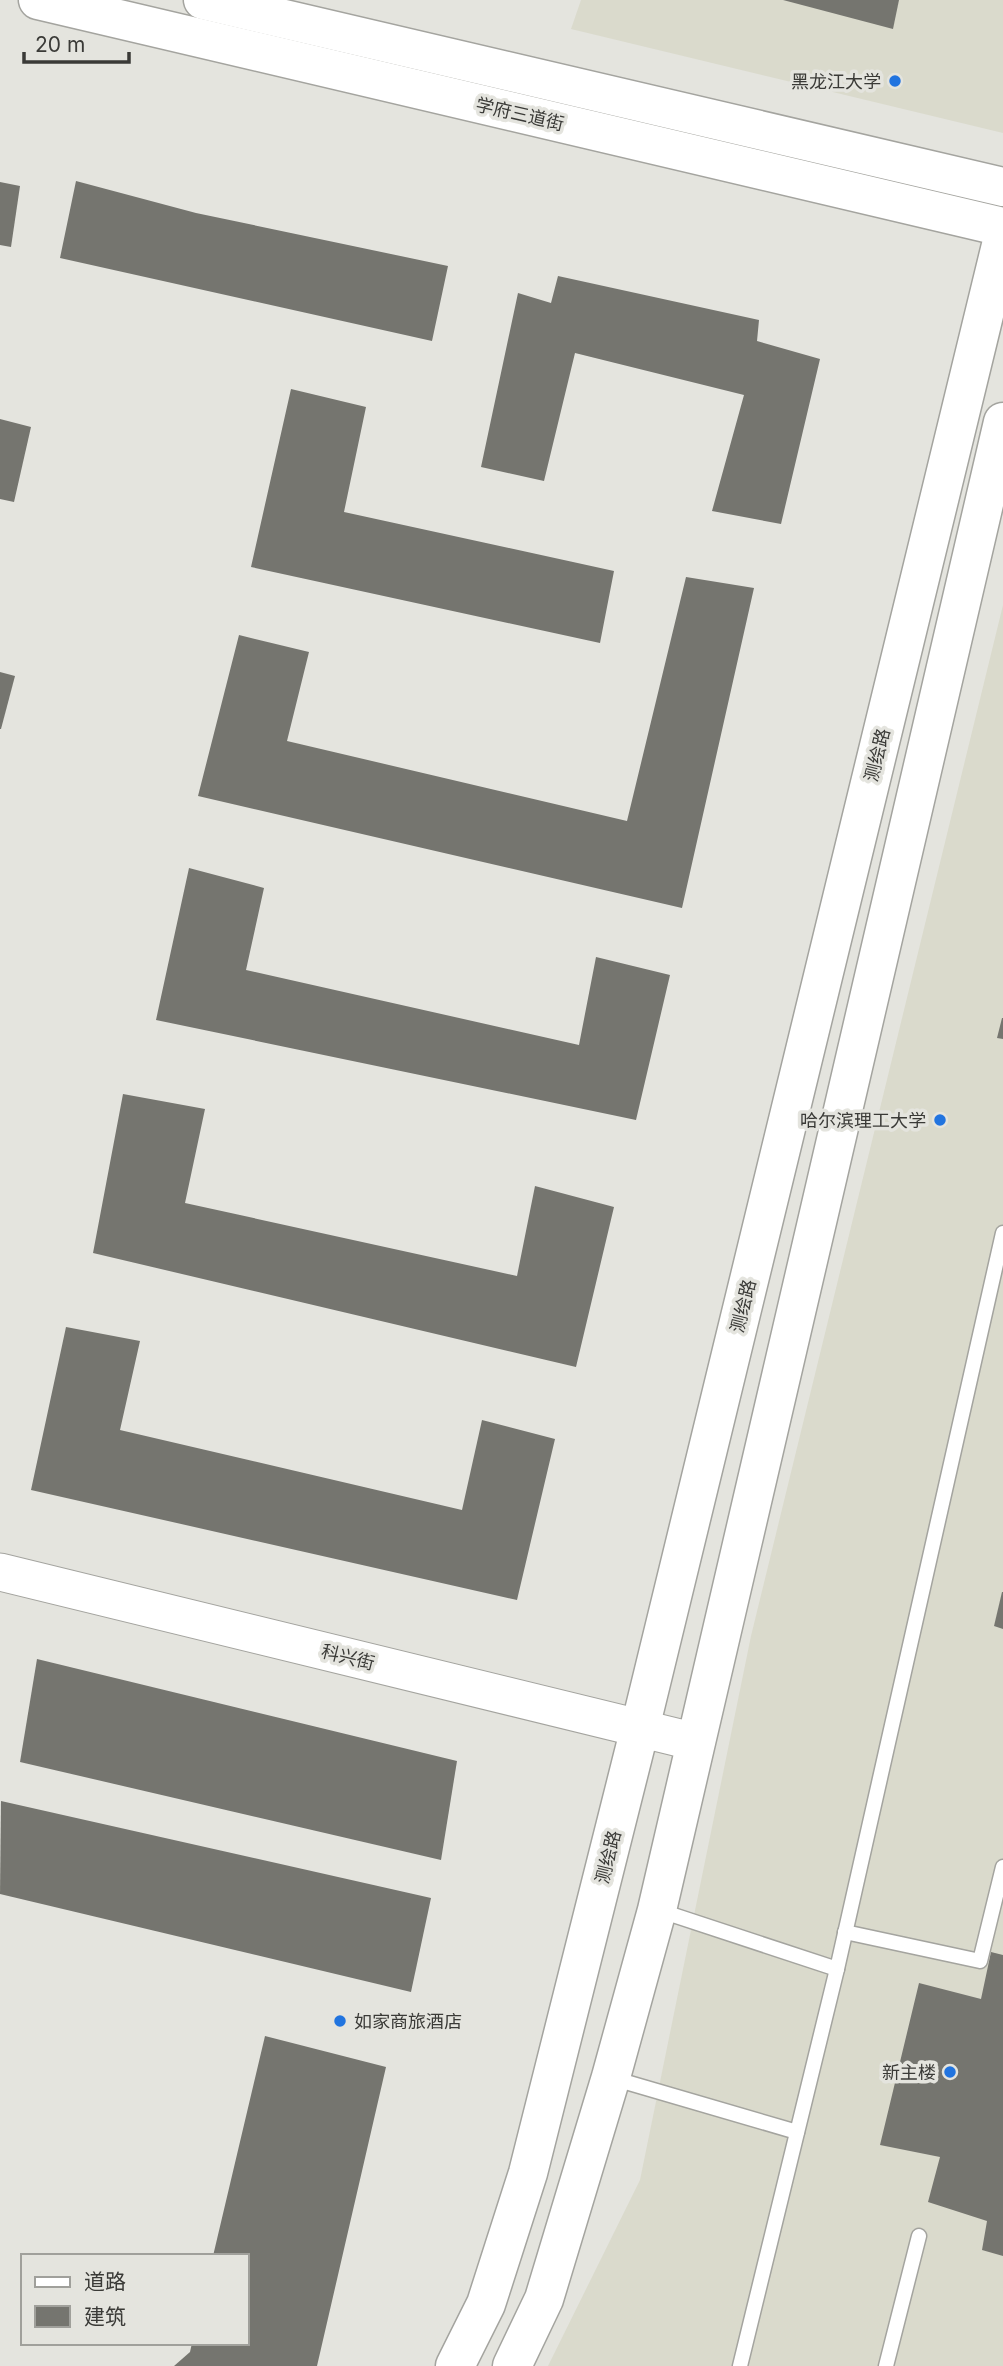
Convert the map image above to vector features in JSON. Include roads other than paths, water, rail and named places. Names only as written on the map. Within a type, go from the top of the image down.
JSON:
[{"type":"main road","name":"学府三道街","points":[[38,0],[1003,227]]},
{"type":"main road","points":[[203,0],[1003,187]]},
{"type":"main road","name":"测绘路","points":[[455,2366],[486,2305],[528,2173],[640,1728],[1003,237]]},
{"type":"main road","points":[[512,2366],[544,2299],[611,2077],[657,1910],[1003,422]]},
{"type":"street","name":"科兴街","points":[[0,1572],[696,1742]]},
{"type":"lane","points":[[740,2366],[837,1969],[1003,1233]]},
{"type":"lane","points":[[845,1932],[980,1961],[1003,1867]]},
{"type":"lane","points":[[657,1910],[837,1969]]},
{"type":"lane","points":[[611,2077],[797,2132]]},
{"type":"lane","points":[[886,2366],[919,2236]]},
{"type":"place","name":"黑龙江大学","points":[[895,81]]},
{"type":"place","name":"哈尔滨理工大学","points":[[940,1120]]},
{"type":"place","name":"如家商旅酒店","points":[[340,2021]]},
{"type":"place","name":"新主楼","points":[[950,2072]]}]
